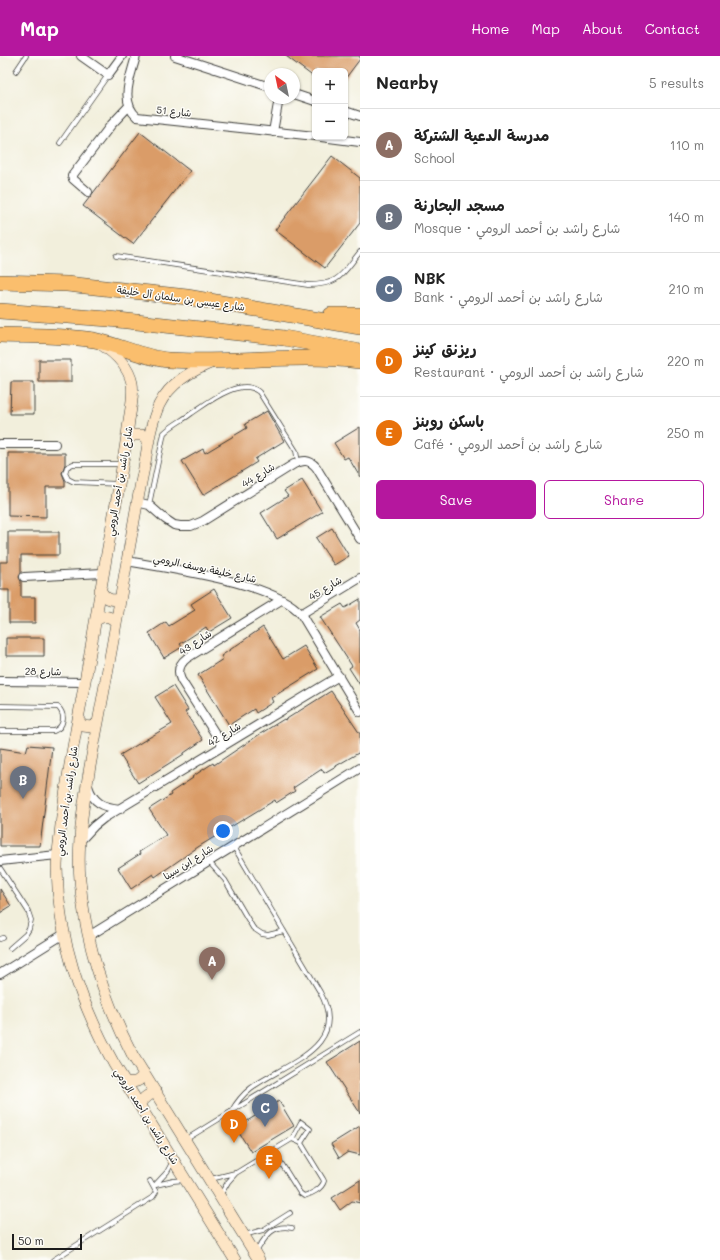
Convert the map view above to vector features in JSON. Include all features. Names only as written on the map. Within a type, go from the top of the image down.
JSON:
[{"type":"highway","points":[[0,274],[67,284]]},
{"type":"highway","name":"شارع عيسى بن سلمان آل خليفة","points":[[0,282],[67,284],[187,297],[306,317],[359,318]]},
{"type":"highway","points":[[0,311],[109,319],[284,338],[360,352]]},
{"type":"highway","points":[[0,320],[109,319]]},
{"type":"highway","points":[[0,335],[95,340],[167,360],[322,357],[360,361]]},
{"type":"street","points":[[81,56],[108,75],[122,56]]},
{"type":"street","points":[[88,192],[73,180],[72,176],[111,125],[129,106],[127,97],[128,88],[136,56]]},
{"type":"street","points":[[175,56],[264,85]]},
{"type":"street","points":[[300,96],[312,100]]},
{"type":"street","points":[[273,132],[278,104]]},
{"type":"street","name":"شارع 51","points":[[129,106],[134,114],[141,118],[312,136]]},
{"type":"street","points":[[348,112],[360,116]]},
{"type":"street","points":[[344,140],[360,142]]},
{"type":"street","name":"شارع راشد بن أحمد الرومي","points":[[95,340],[118,358],[126,368],[132,382],[132,399],[96,620],[65,791],[57,855],[59,903],[64,934],[75,977],[90,1018],[125,1082],[236,1260]]},
{"type":"street","name":"شارع راشد بن أحمد الرومي","points":[[219,360],[188,374],[174,385],[168,391],[156,414],[137,502],[93,750],[80,842],[80,879],[89,936],[97,972],[109,1005],[128,1046],[257,1257]]},
{"type":"street","points":[[126,441],[133,435],[142,435],[149,441]]},
{"type":"street","points":[[0,444],[55,444]]},
{"type":"street","points":[[298,462],[307,460],[313,463],[360,539]]},
{"type":"street","name":"شارع 44","points":[[137,502],[149,505],[170,523],[180,526],[191,526],[203,521],[298,462]]},
{"type":"street","name":"شارع خليفة يوسف الرومي","points":[[127,561],[240,584],[268,594],[294,606],[301,614],[360,712]]},
{"type":"street","points":[[24,576],[103,573]]},
{"type":"street","name":"شارع 45","points":[[301,614],[360,578]]},
{"type":"street","points":[[100,590],[105,597],[112,600],[120,599]]},
{"type":"street","name":"شارع 43","points":[[223,746],[182,680],[179,674],[180,667],[187,658],[281,600]]},
{"type":"street","points":[[96,620],[102,616],[110,617],[116,622]]},
{"type":"street","name":"شارع 42","points":[[80,842],[100,822],[120,809],[339,676]]},
{"type":"street","name":"شارع 28","points":[[0,681],[85,682]]},
{"type":"street","points":[[78,720],[83,726],[91,727],[98,723]]},
{"type":"street","points":[[73,748],[80,745],[87,746],[93,750]]},
{"type":"street","name":"شارع ابن سينا","points":[[89,936],[360,768]]},
{"type":"street","points":[[88,786],[92,796],[98,802],[106,807],[120,809]]},
{"type":"street","points":[[0,861],[57,855]]},
{"type":"street","points":[[0,974],[64,934]]},
{"type":"street","points":[[125,1082],[134,1083],[141,1080],[144,1073]]},
{"type":"street","points":[[139,1105],[144,1098],[150,1094],[156,1093]]},
{"type":"lane","points":[[16,71],[26,56]]},
{"type":"lane","points":[[60,143],[108,75]]},
{"type":"lane","points":[[116,256],[308,285],[320,285],[338,279],[360,252]]},
{"type":"lane","points":[[149,505],[164,433],[222,394],[234,389],[248,388],[259,392],[296,450],[298,462]]},
{"type":"lane","points":[[119,484],[74,482],[68,479],[65,473],[67,467],[73,464],[122,464]]},
{"type":"lane","points":[[0,706],[58,707],[63,714],[63,723],[54,731],[0,731]]},
{"type":"lane","points":[[231,1112],[239,1100],[250,1089],[312,1051],[321,1042],[327,1030],[329,1017],[327,1004],[233,846]]},
{"type":"lane","points":[[209,861],[225,880],[253,928],[262,934],[268,935],[284,931]]},
{"type":"lane","points":[[0,868],[28,911],[30,920],[29,929],[26,934],[10,948]]},
{"type":"lane","points":[[185,1140],[360,1032]]},
{"type":"lane","points":[[220,1196],[228,1182],[236,1173],[292,1139],[301,1122],[310,1129],[302,1143]]},
{"type":"lane","points":[[273,1150],[300,1193],[304,1196],[308,1195],[321,1187],[324,1181],[302,1143],[292,1139]]},
{"type":"lane","points":[[154,1186],[167,1172],[174,1159]]},
{"type":"lane","points":[[209,1179],[236,1173]]},
{"type":"lane","points":[[154,1186],[173,1181],[186,1180]]},
{"type":"lane","points":[[53,1260],[153,1198],[156,1192],[150,1181]]},
{"type":"lane","points":[[244,1235],[263,1230],[290,1213]]},
{"type":"lane","points":[[257,1257],[266,1236],[279,1227],[292,1228]]},
{"type":"building","points":[[286,56],[360,56],[360,59],[348,75],[348,68],[312,68],[312,76]]},
{"type":"building","points":[[140,132],[190,171],[133,244],[83,206]]},
{"type":"building","points":[[332,156],[360,178],[360,223],[325,268],[275,230]]},
{"type":"building","points":[[39,360],[71,360],[71,382],[39,382]]},
{"type":"building","points":[[11,382],[34,382],[34,414],[10,414]]},
{"type":"building","points":[[267,411],[284,441],[255,459],[257,462],[203,495],[182,461],[203,449],[205,453],[247,428],[245,424]]},
{"type":"building","points":[[360,427],[360,477],[348,457],[344,459],[334,443]]},
{"type":"building","points":[[8,453],[65,453],[65,464],[62,473],[65,481],[65,487],[46,487],[46,517],[8,516]]},
{"type":"building","points":[[302,480],[322,512],[277,539],[261,513],[288,496],[284,491]]},
{"type":"building","points":[[332,528],[349,556],[334,565],[316,538]]},
{"type":"building","points":[[8,532],[59,532],[59,555],[21,555],[21,573],[19,577],[21,581],[21,597],[35,597],[35,623],[9,623],[9,590],[0,590],[0,562],[8,562]]},
{"type":"building","points":[[214,589],[232,618],[209,632],[206,627],[180,644],[182,647],[164,658],[149,633],[166,622],[169,626],[195,610],[191,604]]},
{"type":"building","points":[[360,599],[360,620],[356,623],[360,630],[360,685],[349,668],[352,666],[320,617],[342,604],[345,608]]},
{"type":"building","points":[[263,627],[283,659],[304,646],[318,669],[271,698],[273,702],[256,713],[254,709],[229,725],[198,675],[223,659],[221,656]]},
{"type":"building","points":[[6,638],[44,638],[44,656],[6,656]]},
{"type":"building","points":[[173,686],[188,710],[185,712],[203,740],[138,783],[120,755],[172,724],[155,697]]},
{"type":"building","points":[[331,691],[360,734],[360,752],[324,773],[322,769],[293,788],[295,791],[276,803],[275,800],[198,847],[155,877],[153,874],[131,889],[118,868],[140,854],[139,852],[166,835],[149,809],[171,795],[170,793],[213,763],[214,765],[260,734]]},
{"type":"building","points":[[28,745],[52,747],[40,846],[0,846],[0,748],[26,752]]},
{"type":"building","points":[[0,889],[11,906],[0,913]]},
{"type":"building","points":[[360,1041],[360,1113],[327,1062]]},
{"type":"building","points":[[279,1101],[294,1126],[251,1152],[236,1128]]},
{"type":"building","points":[[360,1126],[360,1155],[348,1152],[339,1158],[331,1144]]},
{"type":"building","points":[[360,1180],[360,1203],[352,1201],[340,1210],[332,1198]]},
{"type":"place","name":"مسجد البحارنة","points":[[23,799]]},
{"type":"place","name":"مدرسة الدعية الشتركة","points":[[212,980]]},
{"type":"place","name":"NBK","points":[[265,1127]]},
{"type":"place","name":"ريزنق كينز","points":[[234,1143]]},
{"type":"place","name":"باسكن روبنز","points":[[269,1179]]}]
